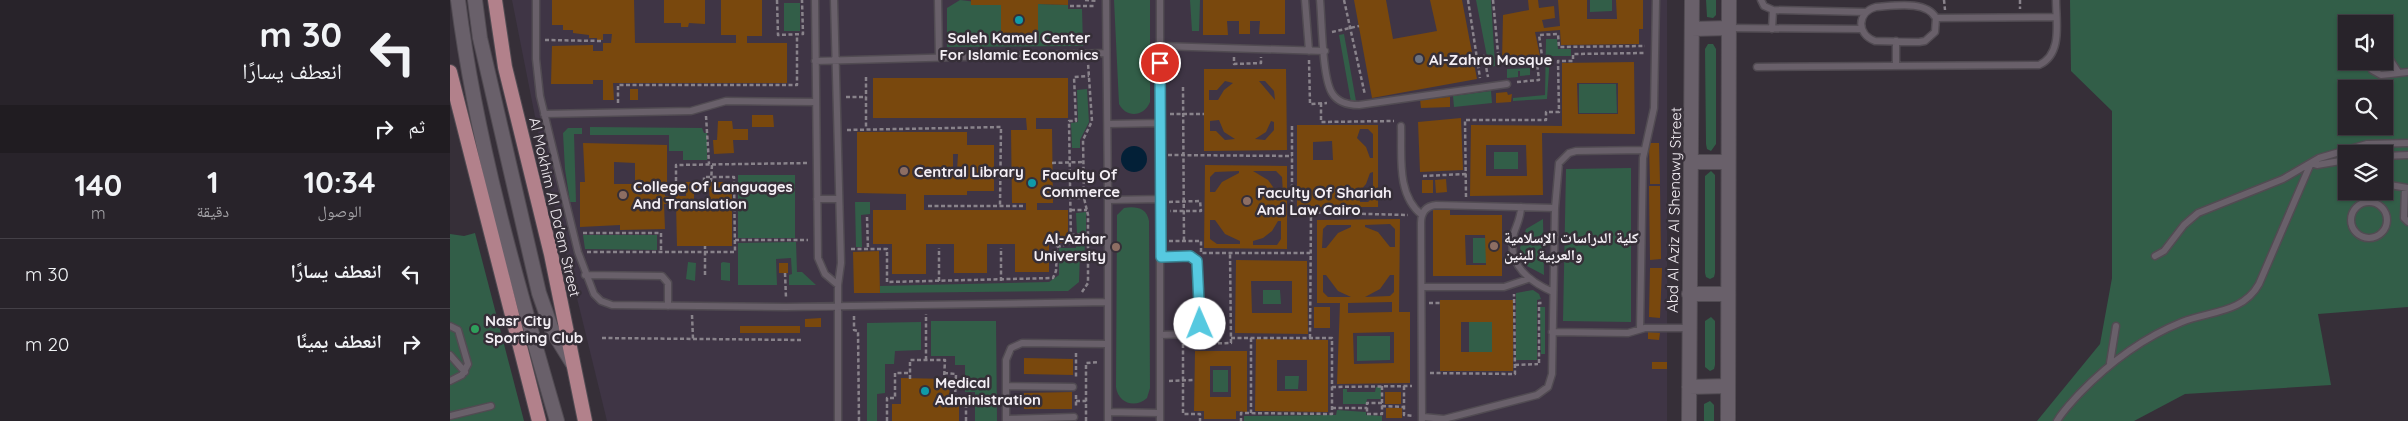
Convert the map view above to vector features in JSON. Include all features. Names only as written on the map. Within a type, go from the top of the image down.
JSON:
[{"type":"main road","name":"Al Mokhim Al Da'em Street","points":[[494,0],[505,67],[551,254],[585,421]]},
{"type":"main road","points":[[450,72],[539,421]]},
{"type":"street","points":[[458,0],[473,98],[522,300],[558,421]]},
{"type":"street","points":[[475,0],[480,38],[539,292],[552,330],[573,364]]},
{"type":"street","name":"Abd Al Aziz Al Shenawy Street","points":[[1688,421],[1692,162],[1692,0]]},
{"type":"street","points":[[1728,421],[1727,162],[1729,0]]},
{"type":"street","points":[[1692,29],[1729,28]]},
{"type":"street","points":[[1692,162],[1727,162]]},
{"type":"street","points":[[1689,294],[1727,294]]},
{"type":"street","points":[[1689,387],[1727,386]]},
{"type":"lane","points":[[536,0],[535,40],[544,114],[585,275],[594,294],[606,304],[838,307],[1108,302]]},
{"type":"lane","points":[[815,0],[818,258],[820,267],[825,274],[838,285]]},
{"type":"lane","points":[[834,0],[837,61],[840,249],[838,285],[838,421]]},
{"type":"lane","points":[[938,0],[939,58]]},
{"type":"lane","points":[[1160,0],[1160,421]]},
{"type":"lane","points":[[1306,0],[1309,50]]},
{"type":"lane","points":[[1320,0],[1328,83],[1332,93],[1339,100],[1349,105],[1507,84]]},
{"type":"lane","points":[[1640,329],[1644,150],[1654,108],[1656,0]]},
{"type":"lane","points":[[1760,0],[1764,6],[1773,10],[1868,10],[1916,6],[1928,9]]},
{"type":"lane","points":[[1873,0],[1860,23],[1864,35],[1875,41],[1896,42],[1925,41],[1935,32],[1936,18],[1928,9],[1925,0]]},
{"type":"lane","points":[[1757,67],[2039,65],[2045,62],[2053,53],[2056,0]]},
{"type":"lane","points":[[1106,3],[1108,421]]},
{"type":"lane","points":[[1772,29],[1773,10]]},
{"type":"lane","points":[[1936,18],[2056,18]]},
{"type":"lane","points":[[1729,28],[1862,29]]},
{"type":"lane","points":[[1896,42],[1896,66]]},
{"type":"lane","points":[[1160,46],[1325,51]]},
{"type":"lane","points":[[815,62],[1106,53]]},
{"type":"lane","points":[[2393,64],[2398,72]]},
{"type":"lane","points":[[2372,70],[2381,75],[2408,72]]},
{"type":"lane","points":[[544,114],[691,111],[726,100],[816,102]]},
{"type":"lane","points":[[1108,124],[1161,123]]},
{"type":"lane","points":[[1401,126],[1405,191],[1413,207],[1422,215]]},
{"type":"lane","points":[[2155,256],[2164,251],[2184,225],[2198,213],[2283,179],[2311,162],[2337,151],[2367,144],[2408,143]]},
{"type":"lane","points":[[1555,208],[1432,205],[1422,215],[1423,419],[1444,419],[1537,395],[1551,383],[1555,208],[1559,162],[1569,153],[1644,150]]},
{"type":"lane","points":[[2393,156],[2408,155]]},
{"type":"lane","points":[[2311,162],[2317,165],[2338,161]]},
{"type":"lane","points":[[2057,421],[2065,410],[2110,364],[2145,340],[2164,330],[2206,314],[2236,307],[2250,298],[2259,284],[2311,162]]},
{"type":"lane","points":[[2393,186],[2407,188],[2404,218],[2408,222]]},
{"type":"lane","points":[[817,199],[839,199]]},
{"type":"lane","points":[[1108,200],[1161,200]]},
{"type":"lane","points":[[2370,201],[2384,209],[2388,219],[2387,225],[2381,234],[2371,238],[2356,233],[2351,218],[2360,204],[2370,201]]},
{"type":"lane","points":[[1521,207],[1514,235],[1513,253],[1517,264],[1528,279],[1553,292]]},
{"type":"lane","points":[[1160,335],[1192,333],[1198,330],[1200,324],[1197,261],[1190,256],[1161,257]]},
{"type":"lane","points":[[585,275],[662,276],[668,283],[668,306]]},
{"type":"lane","points":[[1423,287],[1493,287],[1514,285],[1528,279]]},
{"type":"lane","points":[[450,326],[458,330],[460,334],[468,364],[465,372],[450,381]]},
{"type":"lane","points":[[2110,364],[2116,326]]},
{"type":"lane","points":[[1552,332],[1628,333],[1640,329],[1689,328]]},
{"type":"lane","points":[[1074,417],[1006,420],[1007,354],[1016,344],[1108,344]]},
{"type":"lane","points":[[450,355],[465,372]]},
{"type":"lane","points":[[1006,386],[1073,387]]},
{"type":"lane","points":[[452,421],[450,415],[491,406]]},
{"type":"lane","points":[[1108,412],[1160,413]]},
{"type":"path","points":[[777,0],[778,35],[803,34],[802,0]]},
{"type":"path","points":[[1344,0],[1364,93]]},
{"type":"path","points":[[1468,0],[1480,78]]},
{"type":"path","points":[[1493,0],[1498,63],[1544,63],[1539,35],[1558,34],[1559,47],[1655,50]]},
{"type":"path","points":[[1070,6],[1106,3]]},
{"type":"path","points":[[1337,31],[1359,26]]},
{"type":"path","points":[[618,112],[618,85],[797,85],[797,34]]},
{"type":"path","points":[[535,40],[603,41]]},
{"type":"path","points":[[1309,50],[1310,104],[1326,103]]},
{"type":"path","points":[[1466,205],[1465,120],[1546,120],[1546,112],[1559,112],[1558,61],[1573,60],[1573,54],[1655,50]]},
{"type":"path","points":[[1078,293],[1085,290],[1088,283],[1088,234],[1087,210],[1084,198],[1083,140],[1092,121],[1087,53]]},
{"type":"path","points":[[1477,58],[1484,56],[1489,86]]},
{"type":"path","points":[[1507,84],[1538,80],[1537,63]]},
{"type":"path","points":[[1234,64],[1261,64]]},
{"type":"path","points":[[1246,64],[1246,69]]},
{"type":"path","points":[[840,249],[887,249],[888,282],[1001,281],[1052,278],[1056,271],[1057,247],[1070,244],[1069,121],[1076,121],[1074,77],[1089,76]]},
{"type":"path","points":[[866,77],[866,129]]},
{"type":"path","points":[[1183,88],[1184,241]]},
{"type":"path","points":[[837,98],[866,97]]},
{"type":"path","points":[[1321,103],[1322,122],[1383,121]]},
{"type":"path","points":[[704,108],[708,128],[711,182]]},
{"type":"path","points":[[1161,114],[1204,114]]},
{"type":"path","points":[[1292,126],[1292,212],[1422,215]]},
{"type":"path","points":[[838,130],[1000,127],[1000,206]]},
{"type":"path","points":[[1161,155],[1292,156]]},
{"type":"path","points":[[1052,163],[1083,162]]},
{"type":"path","points":[[676,181],[676,165],[816,163]]},
{"type":"path","points":[[1423,176],[1466,174]]},
{"type":"path","points":[[578,252],[735,252],[734,177],[704,177],[704,182]]},
{"type":"path","points":[[1070,198],[1084,198]]},
{"type":"path","points":[[1161,200],[1200,201],[1203,205],[1201,211],[1161,211]]},
{"type":"path","points":[[928,206],[1024,206]]},
{"type":"path","points":[[1071,210],[1087,210]]},
{"type":"path","points":[[1310,338],[1311,213]]},
{"type":"path","points":[[867,217],[868,249]]},
{"type":"path","points":[[573,232],[661,233],[661,252]]},
{"type":"path","points":[[1071,234],[1088,234]]},
{"type":"path","points":[[734,240],[817,240]]},
{"type":"path","points":[[1160,242],[1201,242],[1201,253],[1310,253]]},
{"type":"path","points":[[705,246],[705,275]]},
{"type":"path","points":[[939,248],[939,282]]},
{"type":"path","points":[[1001,248],[1001,281]]},
{"type":"path","points":[[1160,344],[1231,343],[1230,254]]},
{"type":"path","points":[[785,274],[786,307]]},
{"type":"path","points":[[1423,373],[1514,374],[1514,285]]},
{"type":"path","points":[[1435,303],[1440,303]]},
{"type":"path","points":[[1539,364],[1539,303],[1553,303]]},
{"type":"path","points":[[692,306],[693,339]]},
{"type":"path","points":[[854,306],[854,330],[858,330],[860,421]]},
{"type":"path","points":[[926,360],[927,306]]},
{"type":"path","points":[[602,338],[801,340]]},
{"type":"path","points":[[1231,338],[1332,338],[1332,414],[1241,413],[1241,421]]},
{"type":"path","points":[[1251,338],[1251,413]]},
{"type":"path","points":[[1183,344],[1183,414],[1200,414],[1200,421]]},
{"type":"path","points":[[910,378],[910,360],[945,360],[944,379]]},
{"type":"path","points":[[1086,421],[1086,363],[1108,361]]},
{"type":"path","points":[[1514,365],[1552,363]]},
{"type":"path","points":[[887,421],[887,398],[895,398],[895,373],[910,373]]},
{"type":"path","points":[[944,373],[956,374],[956,400],[966,400],[966,421]]},
{"type":"path","points":[[1160,381],[1194,380]]},
{"type":"path","points":[[1382,386],[1382,404],[1382,414],[1367,414],[1367,402],[1382,404],[1404,407]]},
{"type":"path","points":[[1404,386],[1404,415],[1423,419]]},
{"type":"path","points":[[1332,387],[1423,386]]},
{"type":"path","points":[[1076,401],[1086,401]]},
{"type":"path","points":[[1332,408],[1367,408]]},
{"type":"shaded area","name":"Al-Azhar University","points":[[512,0],[1667,0],[1667,421],[607,421],[545,167]]},
{"type":"green space","points":[[960,0],[1001,5],[1001,34],[1037,34],[1038,4],[1068,5],[1068,9],[1082,9],[1083,46],[947,47],[947,8]]},
{"type":"green space","points":[[1114,0],[1150,0],[1150,102],[1144,111],[1135,114],[1126,112],[1119,104]]},
{"type":"green space","points":[[1190,0],[1200,0],[1199,31],[1192,31]]},
{"type":"green space","points":[[1476,0],[1491,0],[1495,66],[1489,67]]},
{"type":"green space","points":[[1590,0],[1612,0],[1612,11],[1590,12]]},
{"type":"green space","points":[[1706,0],[1716,0],[1716,15],[1713,18],[1707,17]]},
{"type":"green space","points":[[2070,0],[2408,0],[2408,307],[2318,314],[2331,385],[2185,394],[2134,421],[2037,421],[2100,344],[2112,278],[2112,111],[2071,71]]},
{"type":"green space","points":[[784,3],[800,3],[800,31],[784,31]]},
{"type":"green space","points":[[1344,34],[1356,101],[1351,102],[1339,35]]},
{"type":"green space","points":[[1546,39],[1557,39],[1558,49],[1571,49],[1571,56],[1550,56],[1547,99],[1513,101],[1513,98],[1545,95]]},
{"type":"green space","points":[[1708,44],[1713,44],[1716,49],[1716,144],[1711,151],[1707,149],[1706,144],[1705,49]]},
{"type":"green space","points":[[1530,68],[1530,75],[1520,76],[1520,71],[1518,71],[1518,77],[1507,78],[1507,69]]},
{"type":"green space","points":[[1579,84],[1616,84],[1617,113],[1579,113]]},
{"type":"green space","points":[[1087,89],[1089,122],[1080,140],[1080,148],[1072,148],[1071,123],[1078,122],[1077,90]]},
{"type":"green space","points":[[1491,91],[1492,103],[1454,107],[1453,96]]},
{"type":"green space","points":[[590,127],[702,128],[704,133],[707,133],[707,160],[683,160],[683,151],[669,151],[669,135],[590,135]]},
{"type":"green space","points":[[568,128],[582,128],[582,134],[574,134],[576,202],[570,202],[565,169],[563,133]]},
{"type":"green space","points":[[1494,152],[1518,152],[1518,169],[1494,169]]},
{"type":"green space","points":[[1631,168],[1631,322],[1563,321],[1566,169]]},
{"type":"green space","points":[[1711,171],[1715,175],[1715,273],[1714,277],[1710,279],[1706,277],[1705,273],[1705,176]]},
{"type":"green space","points":[[738,175],[795,175],[795,238],[738,238]]},
{"type":"green space","points":[[855,202],[870,202],[870,214],[861,215],[862,247],[856,247]]},
{"type":"green space","points":[[1133,207],[1140,209],[1146,213],[1149,221],[1150,388],[1147,398],[1132,404],[1120,397],[1116,387],[1117,215],[1124,208]]},
{"type":"green space","points":[[1086,212],[1086,232],[1077,233],[1076,213]]},
{"type":"green space","points":[[1543,219],[1544,275],[1527,266],[1520,248],[1526,229]]},
{"type":"green space","name":"Nasr City Sporting Club","points":[[475,233],[524,421],[450,421],[450,234],[464,236]]},
{"type":"green space","points":[[583,235],[657,235],[657,250],[585,249]]},
{"type":"green space","points":[[1076,236],[1084,236],[1085,253],[1080,253],[1079,282],[1068,291],[880,293],[880,286],[1049,282],[1059,275],[1059,248],[1076,248]]},
{"type":"green space","points":[[1473,238],[1486,238],[1486,263],[1473,263]]},
{"type":"green space","points":[[796,242],[797,272],[802,272],[816,285],[789,285],[789,275],[792,274],[791,258],[776,259],[777,285],[738,285],[738,243]]},
{"type":"green space","points":[[688,262],[696,263],[695,281],[686,279]]},
{"type":"green space","points":[[721,263],[730,263],[730,281],[721,280]]},
{"type":"green space","points":[[1263,290],[1280,290],[1281,304],[1263,304]]},
{"type":"green space","points":[[1533,290],[1539,294],[1541,299],[1537,300],[1537,360],[1516,360],[1516,293]]},
{"type":"green space","points":[[1540,307],[1545,307],[1545,354],[1541,354]]},
{"type":"green space","points":[[1711,317],[1715,321],[1715,365],[1714,369],[1710,371],[1705,367],[1705,321]]},
{"type":"green space","points":[[931,321],[996,321],[997,421],[975,421],[975,392],[965,392],[965,365],[955,365],[955,356],[931,356]]},
{"type":"green space","points":[[921,322],[921,350],[895,351],[894,364],[885,364],[885,393],[877,394],[877,421],[867,421],[867,323]]},
{"type":"green space","points":[[1469,322],[1492,322],[1492,352],[1469,352]]},
{"type":"green space","points":[[1357,336],[1390,336],[1390,360],[1357,361]]},
{"type":"green space","points":[[1213,370],[1228,370],[1228,392],[1213,392]]},
{"type":"green space","points":[[1285,376],[1299,376],[1298,389],[1285,389]]},
{"type":"green space","points":[[1376,387],[1381,387],[1381,399],[1367,399],[1366,404],[1343,404],[1343,389],[1347,389],[1347,392],[1375,392]]},
{"type":"green space","points":[[1710,401],[1714,405],[1714,421],[1704,421],[1704,404]]},
{"type":"green space","points":[[1337,410],[1366,412],[1366,415],[1382,416],[1382,421],[1244,421],[1244,416],[1336,415]]},
{"type":"water","points":[[1134,146],[1143,150],[1147,159],[1143,168],[1134,172],[1125,168],[1121,159],[1125,150]]},
{"type":"building","points":[[552,0],[634,0],[635,43],[736,43],[736,35],[721,35],[721,0],[762,0],[762,36],[747,36],[747,43],[787,43],[787,83],[613,83],[614,100],[603,100],[603,80],[593,80],[593,84],[551,84],[552,46],[593,45],[593,51],[603,51],[603,43],[611,43],[612,34],[603,34],[603,40],[597,40],[597,38],[589,38],[589,35],[573,33],[573,30],[563,30],[563,25],[552,25]]},
{"type":"building","points":[[664,0],[705,0],[705,24],[689,23],[688,27],[681,27],[681,23],[664,23]]},
{"type":"building","name":"Saleh Kamel Center For Islamic Economics","points":[[971,0],[1068,0],[1068,5],[1038,4],[1038,34],[1001,34],[1001,5],[971,5]]},
{"type":"building","points":[[1203,0],[1285,0],[1285,34],[1259,34],[1260,21],[1250,21],[1250,34],[1239,34],[1239,21],[1227,21],[1228,35],[1203,35]]},
{"type":"building","name":"Al-Zahra Mosque","points":[[1354,0],[1386,0],[1393,39],[1437,31],[1430,0],[1462,0],[1477,79],[1372,98]]},
{"type":"building","points":[[1528,0],[1538,0],[1539,8],[1554,6],[1555,18],[1542,20],[1544,28],[1560,26],[1558,0],[1587,0],[1587,19],[1617,19],[1616,0],[1643,0],[1643,29],[1639,29],[1639,44],[1561,45],[1560,30],[1535,32],[1541,61],[1502,61],[1503,15],[1529,10]]},
{"type":"building","points":[[1634,62],[1635,134],[1542,133],[1543,195],[1470,196],[1471,125],[1562,126],[1562,63]],"holes":[[[1577,83],[1618,83],[1618,114],[1578,114]],[[1486,145],[1526,145],[1527,176],[1486,176]]]},
{"type":"building","points":[[1204,69],[1286,69],[1287,150],[1204,151]],"holes":[[[1225,81],[1233,83],[1224,90],[1218,100],[1209,100],[1209,90],[1217,90]],[[1259,81],[1265,81],[1274,91],[1275,100]],[[1219,120],[1224,132],[1235,139],[1225,140],[1216,131],[1210,131],[1210,121]],[[1271,121],[1274,122],[1274,130],[1265,140],[1255,139],[1266,132]]]},
{"type":"building","name":"Faculty Of Commerce","points":[[873,78],[1068,78],[1068,118],[1036,118],[1036,129],[1052,129],[1053,203],[1037,203],[1037,210],[1068,210],[1068,243],[1049,243],[1049,272],[1015,272],[1015,244],[987,244],[987,273],[954,273],[954,244],[926,244],[926,274],[892,274],[892,244],[873,244],[873,210],[906,210],[906,194],[857,193],[857,132],[967,132],[967,145],[994,145],[994,191],[967,191],[967,195],[924,195],[924,210],[1026,210],[1026,203],[1012,203],[1011,130],[1027,130],[1026,118],[873,118]],"holes":[[[953,154],[958,154],[957,171],[945,171],[945,167],[953,167]]]},
{"type":"building","points":[[630,89],[638,89],[638,100],[630,100]]},
{"type":"building","points":[[1507,92],[1508,95],[1512,94],[1511,102],[1496,103],[1496,93]]},
{"type":"building","points":[[1450,97],[1450,107],[1421,108],[1420,99]]},
{"type":"building","points":[[752,115],[773,115],[774,127],[752,127]]},
{"type":"building","points":[[1461,118],[1463,170],[1420,172],[1418,122]]},
{"type":"building","points":[[718,121],[732,121],[733,129],[748,129],[748,140],[733,140],[734,153],[714,154],[713,140],[717,140]]},
{"type":"building","points":[[1297,125],[1378,125],[1378,207],[1297,207]],"holes":[[[1360,129],[1368,129],[1373,134],[1373,158],[1370,158],[1366,147],[1357,138]],[[1332,141],[1333,160],[1313,160],[1313,142]],[[1373,172],[1373,197],[1368,202],[1360,202],[1359,192],[1366,184],[1370,173]]]},
{"type":"building","name":"College Of Languages And Translation","points":[[583,143],[667,145],[667,193],[665,193],[665,196],[671,196],[671,189],[679,189],[679,196],[686,196],[686,182],[732,182],[732,246],[677,246],[676,204],[664,204],[665,229],[620,230],[620,225],[580,227],[580,182],[585,182]],"holes":[[[614,162],[635,163],[635,184],[614,184]],[[694,189],[709,189],[710,201],[694,201]]]},
{"type":"building","points":[[1649,143],[1659,143],[1660,184],[1650,184]]},
{"type":"building","points":[[1205,165],[1287,166],[1287,249],[1204,248]],"holes":[[[1239,171],[1239,173],[1222,182],[1215,192],[1210,192],[1210,177],[1215,172]],[[1253,171],[1276,171],[1282,177],[1283,193],[1278,194],[1268,180]],[[1210,220],[1215,220],[1225,234],[1240,241],[1240,244],[1217,244],[1210,239]],[[1278,221],[1281,221],[1281,239],[1277,245],[1253,245],[1253,241],[1263,238],[1272,231]]]},
{"type":"building","points":[[1446,179],[1447,192],[1436,193],[1435,180]]},
{"type":"building","points":[[1422,180],[1433,180],[1433,193],[1422,193]]},
{"type":"building","points":[[1649,186],[1660,186],[1661,259],[1650,260]]},
{"type":"building","points":[[1433,210],[1450,210],[1450,215],[1502,215],[1502,276],[1433,276]],"holes":[[[1465,235],[1485,235],[1486,265],[1466,265]]]},
{"type":"building","points":[[1400,219],[1399,312],[1410,312],[1410,383],[1337,384],[1340,303],[1317,303],[1317,220]],"holes":[[[1390,224],[1395,229],[1395,247],[1390,247],[1378,232],[1365,227],[1365,225]],[[1327,225],[1351,225],[1351,227],[1338,233],[1326,248],[1322,248],[1323,229]],[[1323,275],[1326,275],[1338,291],[1351,297],[1328,297],[1323,292]],[[1390,275],[1394,275],[1394,292],[1390,296],[1365,297],[1380,289]],[[1392,302],[1392,312],[1348,313],[1348,303]],[[1394,332],[1394,363],[1354,364],[1353,333]]]},
{"type":"building","points":[[879,251],[880,293],[854,293],[853,252]]},
{"type":"building","points":[[1236,260],[1307,261],[1308,334],[1235,333]],"holes":[[[1251,281],[1292,281],[1292,313],[1252,313]]]},
{"type":"building","points":[[779,263],[788,263],[788,273],[779,273]]},
{"type":"building","points":[[1650,268],[1662,268],[1660,318],[1649,317]]},
{"type":"building","points":[[1440,300],[1513,300],[1513,371],[1440,371]],"holes":[[[1461,322],[1492,322],[1492,352],[1461,352]]]},
{"type":"building","points":[[1314,307],[1330,307],[1330,328],[1314,328]]},
{"type":"building","points":[[821,318],[821,327],[805,327],[805,319]]},
{"type":"building","points":[[740,326],[800,326],[800,333],[740,333]]},
{"type":"building","points":[[1648,332],[1660,333],[1659,340],[1648,339]]},
{"type":"building","points":[[1256,339],[1328,340],[1328,412],[1255,411]],"holes":[[[1277,360],[1307,360],[1307,391],[1277,391]]]},
{"type":"building","points":[[1195,351],[1247,351],[1247,412],[1236,411],[1236,419],[1204,419],[1204,411],[1194,411]],"holes":[[[1210,366],[1231,366],[1231,397],[1210,397]]]},
{"type":"building","points":[[1024,358],[1073,359],[1073,375],[1024,374]]},
{"type":"building","points":[[1652,362],[1667,362],[1667,369],[1652,369]]},
{"type":"building","name":"Medical Administration","points":[[901,378],[949,379],[950,404],[959,404],[959,421],[892,421],[892,404],[901,404]]},
{"type":"building","points":[[1072,392],[1072,409],[1024,409],[1024,393]]},
{"type":"building","points":[[1385,392],[1401,392],[1401,404],[1385,404]]},
{"type":"building","points":[[1386,408],[1402,408],[1402,418],[1386,418]]},
{"type":"place","name":"Saleh Kamel Center For Islamic Economics","points":[[1019,20]]},
{"type":"place","name":"Al-Zahra Mosque","points":[[1419,59]]},
{"type":"place","name":"Central Library","points":[[904,171]]},
{"type":"place","name":"Faculty Of Commerce","points":[[1032,183]]},
{"type":"place","name":"College Of Languages And Translation","points":[[623,195]]},
{"type":"place","name":"Faculty Of Shariah And Law Cairo","points":[[1247,201]]},
{"type":"place","name":"كلية الدراسات الإسلامية والعربية للبنين","points":[[1494,246]]},
{"type":"place","name":"Al-Azhar University","points":[[1116,247]]},
{"type":"place","name":"Nasr City Sporting Club","points":[[475,329]]},
{"type":"place","name":"Medical Administration","points":[[925,391]]},
{"type":"route","points":[[1160,63],[1161,257],[1190,256],[1197,261],[1199,267],[1200,324]]}]
